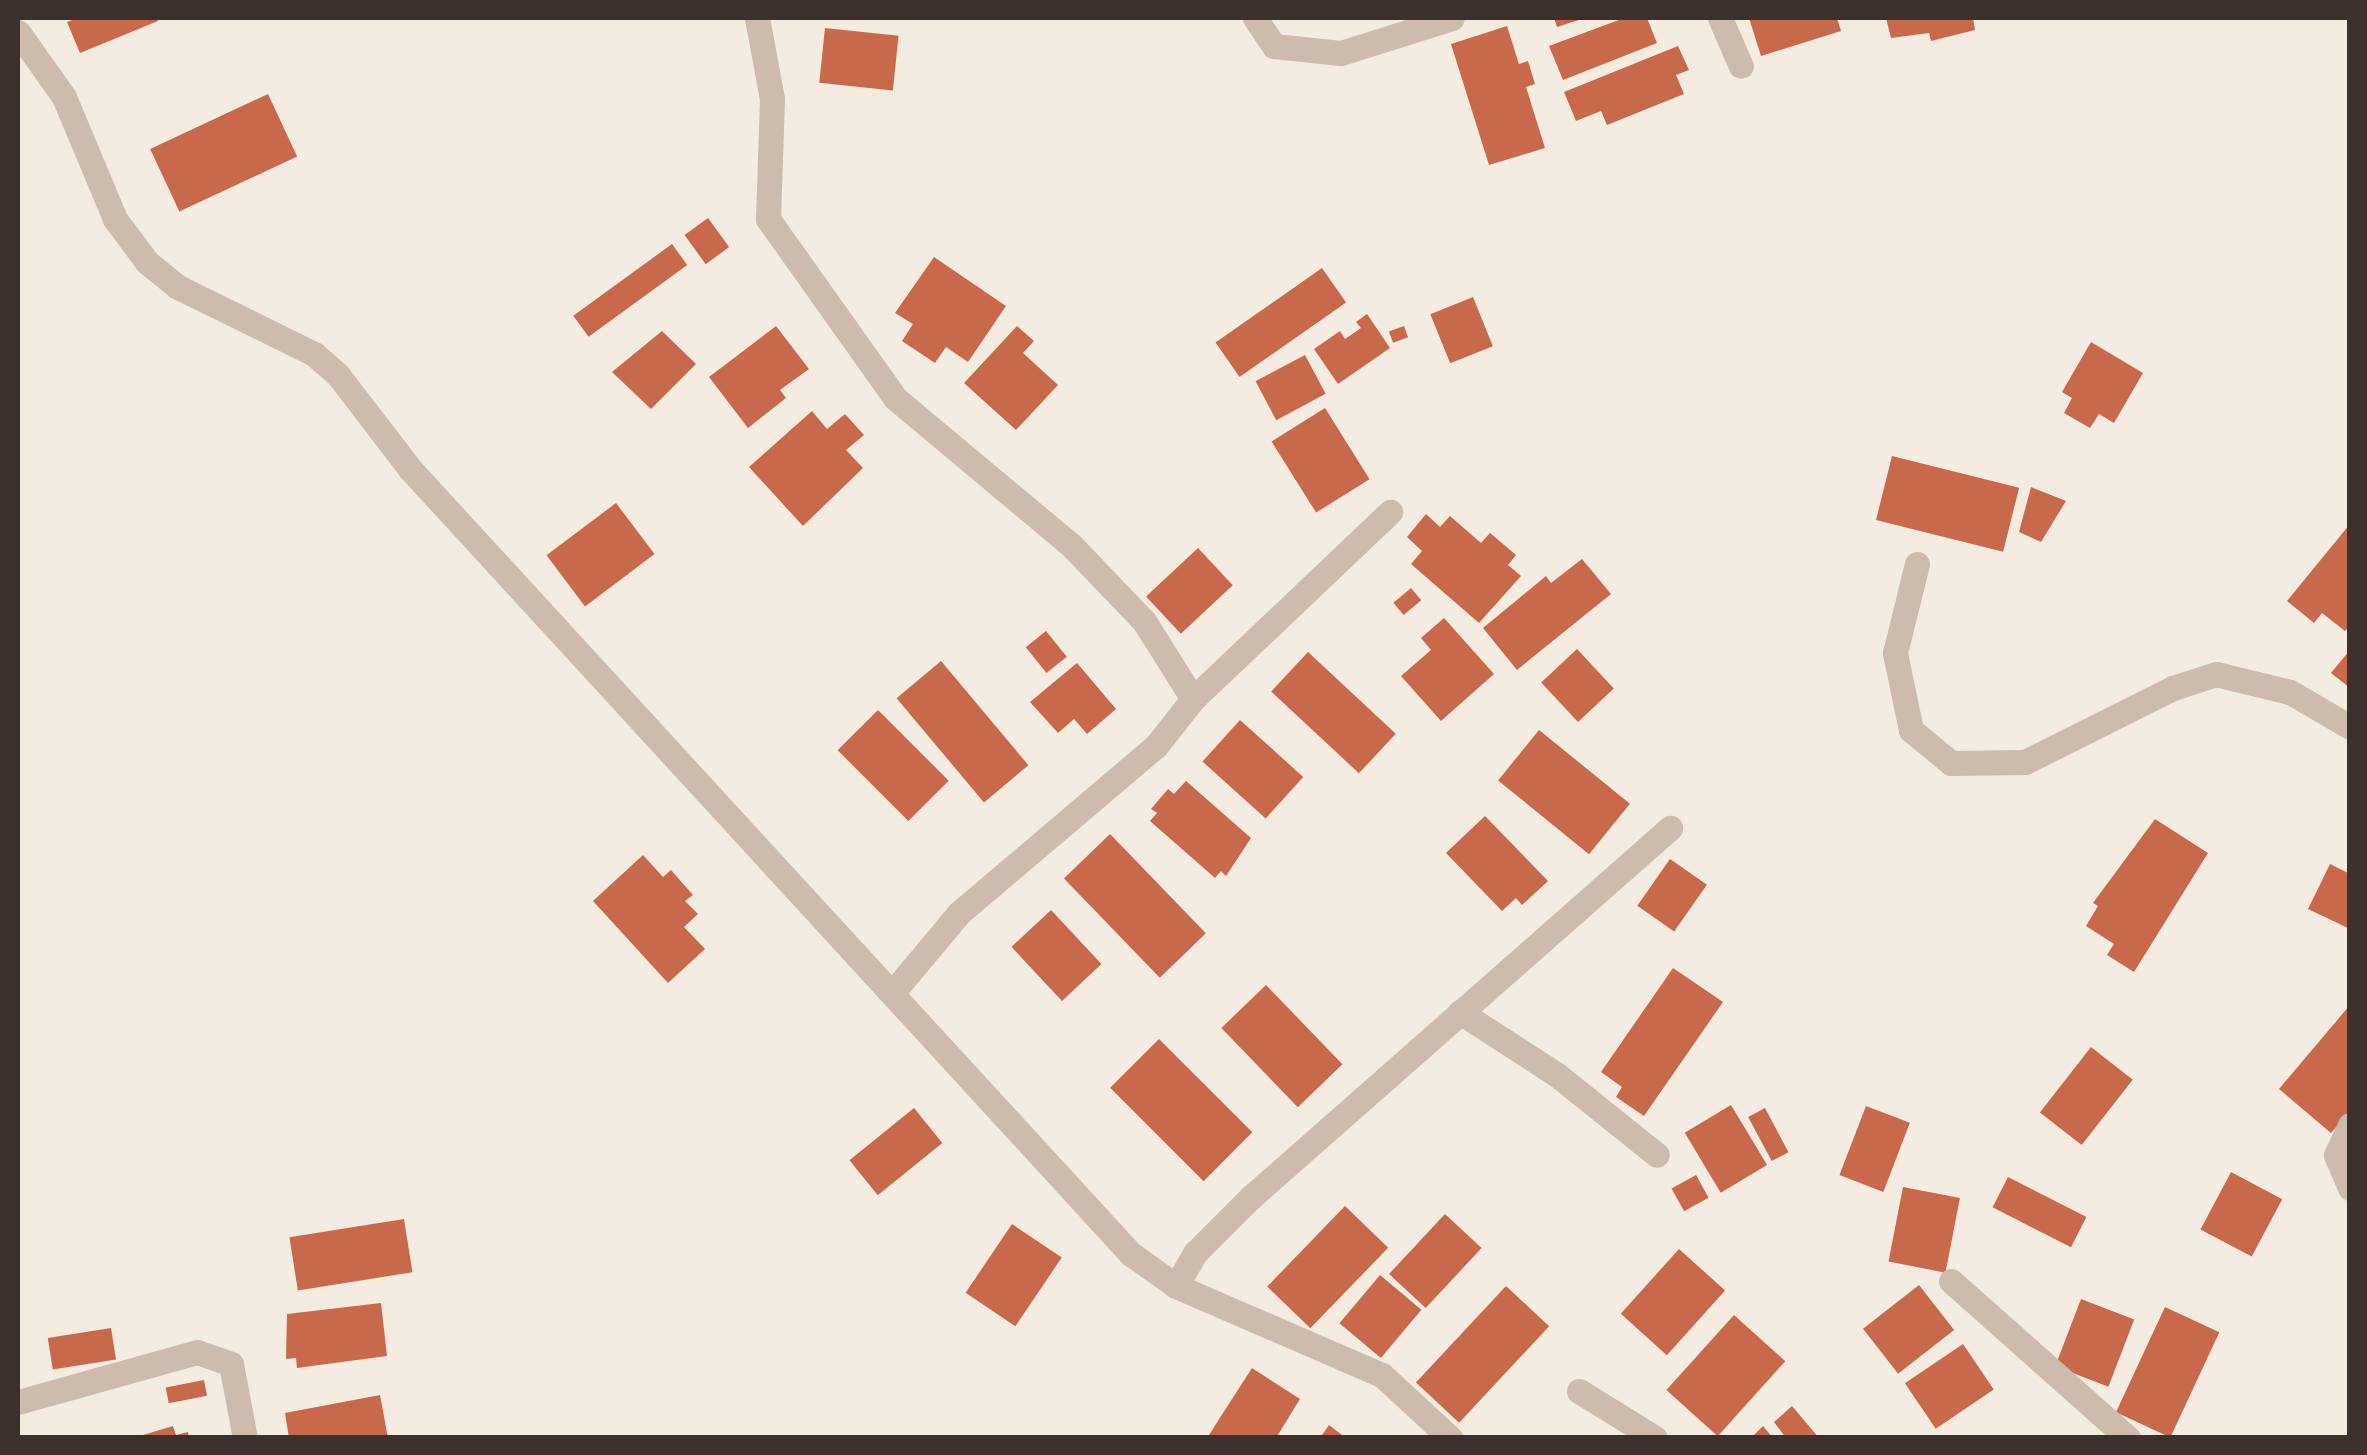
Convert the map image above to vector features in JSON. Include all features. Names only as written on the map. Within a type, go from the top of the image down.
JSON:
[{"type":"street","points":[[756,18],[772,100],[768,219],[895,398],[1072,545],[1144,622],[1193,699]]},
{"type":"street","points":[[1255,18],[1274,46],[1341,53],[1452,18]]},
{"type":"street","points":[[1720,18],[1741,66]]},
{"type":"street","points":[[18,32],[64,96],[115,220],[139,253],[178,287],[314,354],[338,375],[411,470],[1131,1254],[1176,1286],[1382,1374],[1450,1438]]},
{"type":"street","points":[[893,992],[959,913],[1156,746],[1193,699],[1390,512]]},
{"type":"street","points":[[1918,564],[1895,654],[1911,730],[1952,763],[2025,762],[2173,688],[2216,674],[2290,692],[2350,726]]},
{"type":"street","points":[[1176,1286],[1196,1252],[1250,1198],[1670,828]]},
{"type":"street","points":[[1460,1012],[1556,1074],[1657,1155]]},
{"type":"street","points":[[2350,1125],[2336,1155],[2350,1188]]},
{"type":"street","points":[[1950,1280],[2128,1438]]},
{"type":"street","points":[[18,1402],[197,1352],[231,1364],[246,1438]]},
{"type":"street","points":[[1580,1391],[1655,1438]]},
{"type":"building","points":[[78,18],[158,21],[80,53],[67,22]]},
{"type":"building","points":[[1554,18],[1585,18],[1557,27]]},
{"type":"building","points":[[1624,18],[1647,18],[1657,43],[1563,80],[1549,46]]},
{"type":"building","points":[[1749,18],[1837,18],[1841,31],[1761,56]]},
{"type":"building","points":[[1886,18],[1973,18],[1975,30],[1931,41],[1929,33],[1891,38]]},
{"type":"building","points":[[1507,26],[1519,64],[1528,61],[1535,84],[1526,87],[1545,148],[1489,165],[1451,44]]},
{"type":"building","points":[[825,28],[899,36],[893,90],[819,83]]},
{"type":"building","points":[[1678,46],[1689,70],[1676,75],[1684,94],[1607,125],[1601,111],[1576,121],[1564,92]]},
{"type":"building","points":[[268,94],[297,157],[179,211],[150,149]]},
{"type":"building","points":[[708,218],[729,247],[706,264],[685,235]]},
{"type":"building","points":[[672,244],[687,265],[589,337],[573,316]]},
{"type":"building","points":[[934,257],[1006,306],[968,362],[946,347],[935,363],[902,341],[913,324],[895,313]]},
{"type":"building","points":[[1322,268],[1346,302],[1240,377],[1216,343]]},
{"type":"building","points":[[1473,297],[1493,346],[1450,363],[1430,314]]},
{"type":"building","points":[[1367,314],[1390,348],[1338,384],[1314,349],[1340,331],[1345,339],[1361,328],[1356,322]]},
{"type":"building","points":[[776,326],[809,369],[780,390],[786,398],[748,428],[709,377]]},
{"type":"building","points":[[1017,326],[1034,341],[1023,353],[1058,385],[1016,430],[964,383]]},
{"type":"building","points":[[1404,326],[1408,337],[1393,343],[1389,331]]},
{"type":"building","points":[[662,331],[696,364],[651,409],[612,372]]},
{"type":"building","points":[[2091,342],[2143,373],[2114,423],[2099,414],[2090,428],[2064,413],[2072,398],[2062,392]]},
{"type":"building","points":[[1305,355],[1326,394],[1276,420],[1256,381]]},
{"type":"building","points":[[1325,408],[1370,479],[1316,513],[1272,441]]},
{"type":"building","points":[[812,411],[827,429],[845,414],[864,435],[846,450],[863,468],[803,526],[749,467]]},
{"type":"building","points":[[1892,456],[2019,488],[2003,552],[1876,520]]},
{"type":"building","points":[[2031,487],[2066,501],[2041,542],[2019,532]]},
{"type":"building","points":[[616,503],[655,554],[585,606],[547,555]]},
{"type":"building","points":[[1426,514],[1440,527],[1450,516],[1481,543],[1490,533],[1516,555],[1508,565],[1521,576],[1479,623],[1411,564],[1422,551],[1407,537]]},
{"type":"building","points":[[2350,524],[2350,625],[2345,631],[2322,613],[2314,623],[2287,601]]},
{"type":"building","points":[[1198,548],[1233,585],[1181,634],[1146,596]]},
{"type":"building","points":[[1582,559],[1611,594],[1517,670],[1483,628],[1546,576],[1551,583]]},
{"type":"building","points":[[1411,588],[1421,600],[1404,615],[1393,603]]},
{"type":"building","points":[[1444,618],[1494,674],[1441,721],[1401,676],[1431,650],[1421,638]]},
{"type":"building","points":[[1046,631],[1067,657],[1047,673],[1026,647]]},
{"type":"building","points":[[1577,649],[1614,688],[1578,722],[1541,682]]},
{"type":"building","points":[[2350,650],[2350,688],[2331,673]]},
{"type":"building","points":[[1308,652],[1396,734],[1359,773],[1271,691]]},
{"type":"building","points":[[941,661],[1028,765],[984,802],[897,698]]},
{"type":"building","points":[[1077,663],[1116,709],[1087,734],[1074,719],[1058,733],[1030,702]]},
{"type":"building","points":[[878,710],[949,781],[908,821],[838,750]]},
{"type":"building","points":[[1240,720],[1303,777],[1266,818],[1203,762]]},
{"type":"building","points":[[1539,730],[1630,804],[1589,854],[1498,781]]},
{"type":"building","points":[[1186,781],[1251,838],[1226,876],[1221,871],[1215,878],[1150,821],[1157,813],[1151,809],[1168,789],[1174,794]]},
{"type":"building","points":[[1485,816],[1548,881],[1522,905],[1516,898],[1502,911],[1446,853]]},
{"type":"building","points":[[2155,819],[2208,853],[2134,972],[2107,955],[2114,944],[2086,926],[2098,906],[2093,903]]},
{"type":"building","points":[[1110,834],[1206,933],[1160,978],[1064,878]]},
{"type":"building","points":[[643,855],[663,877],[671,870],[693,895],[685,901],[698,914],[684,927],[705,949],[668,983],[593,901]]},
{"type":"building","points":[[1670,859],[1707,885],[1674,932],[1637,906]]},
{"type":"building","points":[[2330,864],[2350,874],[2350,929],[2308,909]]},
{"type":"building","points":[[1051,910],[1101,964],[1062,1001],[1012,947]]},
{"type":"building","points":[[1673,968],[1723,1002],[1644,1116],[1616,1097],[1622,1087],[1601,1072]]},
{"type":"building","points":[[1266,985],[1342,1064],[1298,1107],[1221,1028]]},
{"type":"building","points":[[2350,1005],[2350,1111],[2331,1133],[2279,1089]]},
{"type":"building","points":[[1159,1039],[1252,1132],[1204,1181],[1110,1088]]},
{"type":"building","points":[[2091,1047],[2133,1080],[2082,1145],[2040,1112]]},
{"type":"building","points":[[1731,1105],[1767,1165],[1721,1193],[1685,1133]]},
{"type":"building","points":[[1866,1106],[1910,1123],[1883,1192],[1839,1175]]},
{"type":"building","points":[[914,1108],[942,1143],[878,1195],[849,1160]]},
{"type":"building","points":[[1765,1108],[1788,1152],[1772,1161],[1748,1117]]},
{"type":"building","points":[[2231,1172],[2282,1199],[2252,1257],[2200,1229]]},
{"type":"building","points":[[1696,1175],[1709,1198],[1684,1211],[1672,1189]]},
{"type":"building","points":[[2008,1177],[2086,1217],[2071,1247],[1993,1207]]},
{"type":"building","points":[[1903,1187],[1960,1198],[1945,1273],[1888,1262]]},
{"type":"building","points":[[1345,1206],[1388,1248],[1310,1328],[1267,1287]]},
{"type":"building","points":[[1445,1214],[1482,1248],[1426,1308],[1389,1274]]},
{"type":"building","points":[[404,1219],[412,1272],[298,1290],[289,1237]]},
{"type":"building","points":[[1012,1224],[1062,1258],[1015,1326],[966,1293]]},
{"type":"building","points":[[1679,1249],[1725,1290],[1667,1355],[1621,1314]]},
{"type":"building","points":[[1380,1275],[1421,1310],[1381,1358],[1340,1323]]},
{"type":"building","points":[[1919,1285],[1954,1330],[1898,1374],[1863,1329]]},
{"type":"building","points":[[1506,1286],[1549,1326],[1459,1423],[1416,1383]]},
{"type":"building","points":[[2081,1299],[2134,1319],[2108,1387],[2055,1366]]},
{"type":"building","points":[[381,1303],[387,1356],[297,1368],[296,1358],[286,1359],[287,1314]]},
{"type":"building","points":[[2165,1307],[2219,1332],[2170,1437],[2116,1412]]},
{"type":"building","points":[[1734,1315],[1785,1361],[1718,1436],[1666,1390]]},
{"type":"building","points":[[111,1328],[116,1360],[53,1370],[48,1338]]},
{"type":"building","points":[[1963,1344],[1994,1390],[1936,1429],[1905,1383]]},
{"type":"building","points":[[1252,1368],[1300,1399],[1276,1438],[1207,1438]]},
{"type":"building","points":[[204,1380],[207,1396],[169,1403],[166,1387]]},
{"type":"building","points":[[380,1395],[388,1438],[289,1438],[285,1413]]},
{"type":"building","points":[[1792,1406],[1819,1438],[1786,1438],[1774,1422]]},
{"type":"building","points":[[1329,1425],[1346,1438],[1320,1438]]},
{"type":"building","points":[[173,1426],[176,1435],[188,1432],[189,1438],[133,1438]]},
{"type":"building","points":[[1763,1426],[1773,1438],[1751,1438]]}]
